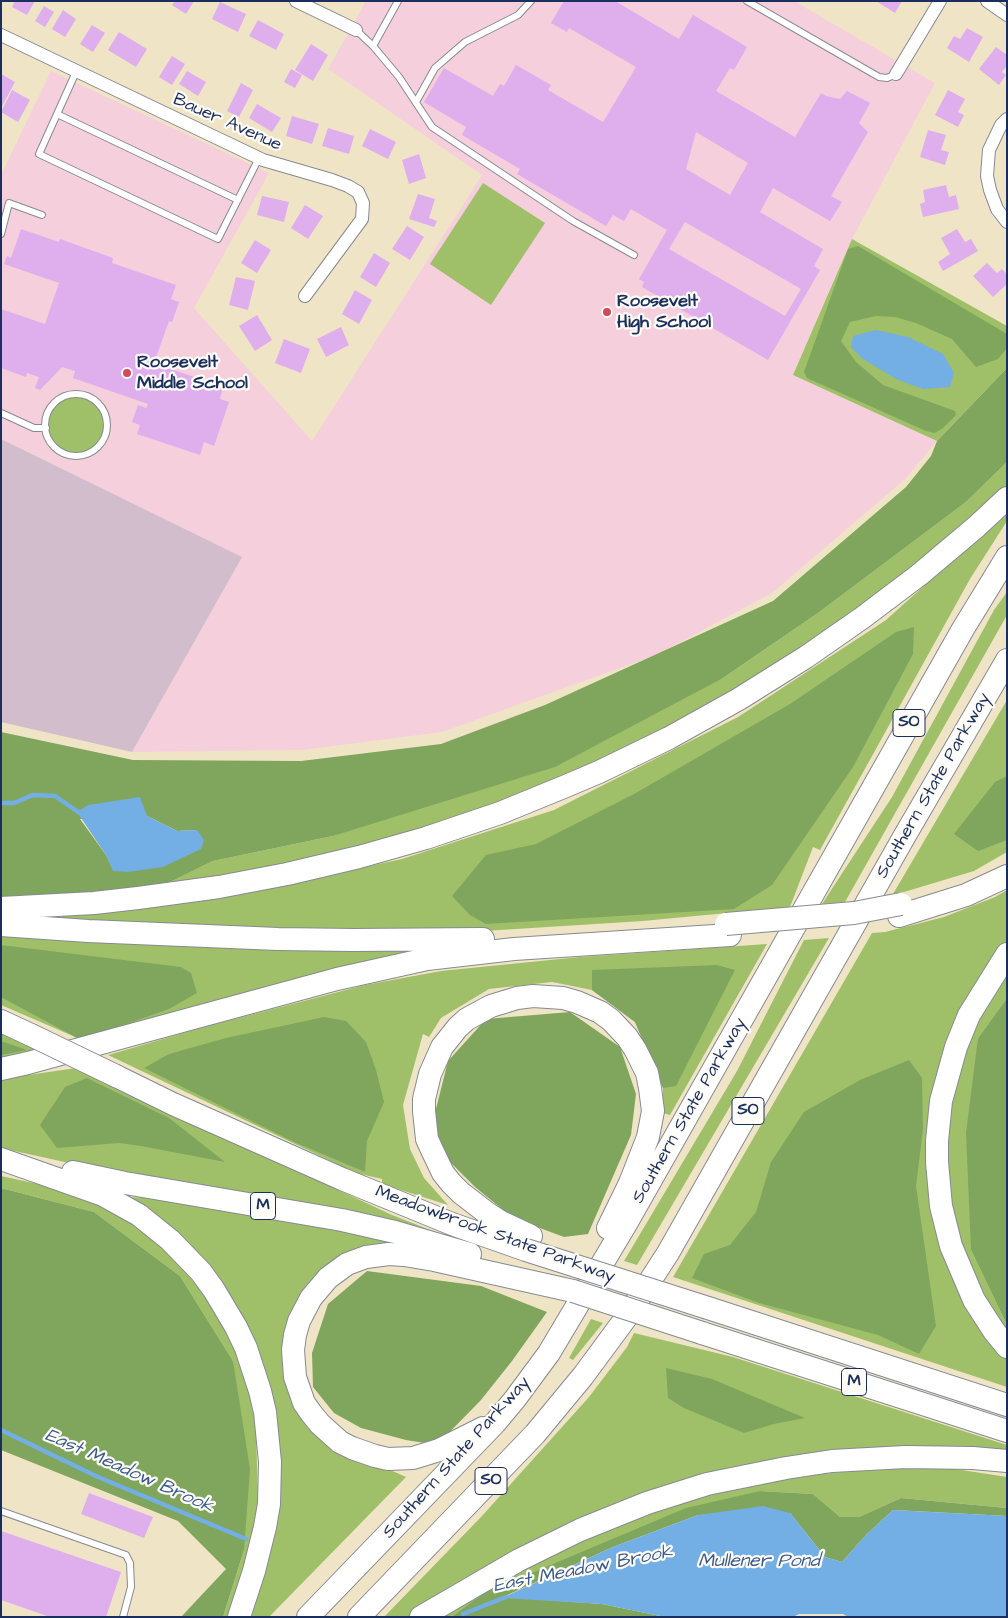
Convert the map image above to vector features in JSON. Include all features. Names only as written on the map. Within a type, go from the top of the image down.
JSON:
[{"type":"highway","points":[[1,908],[94,903],[138,898],[219,887],[288,874],[426,838],[500,813],[599,772],[669,738],[739,699],[806,657],[862,618],[919,575],[1007,498]]},
{"type":"highway","name":"Southern State Parkway","points":[[308,1617],[495,1423],[534,1375],[565,1328],[963,629],[1007,557]]},
{"type":"highway","name":"Southern State Parkway","points":[[359,1617],[535,1434],[598,1357],[628,1315],[668,1253],[904,837],[1007,660]]},
{"type":"highway","points":[[904,837],[964,760],[1007,685]]},
{"type":"highway","points":[[900,910],[959,886],[1007,863]]},
{"type":"highway","points":[[1,925],[211,936],[409,940],[831,927],[966,895],[1007,876]]},
{"type":"highway","points":[[1,1069],[337,979],[427,959],[514,949],[728,930]]},
{"type":"highway","points":[[1007,954],[969,1015],[956,1046],[941,1101],[937,1162],[941,1206],[951,1246],[974,1300],[1007,1347]]},
{"type":"highway","points":[[529,1243],[460,1193],[443,1173],[428,1139],[424,1099],[430,1074],[442,1047],[453,1032],[467,1019],[491,1006],[517,998],[549,996],[570,1000],[589,1007],[600,1012],[616,1024],[628,1037],[641,1061],[647,1074],[652,1099],[651,1124],[643,1152],[565,1328]]},
{"type":"highway","name":"Meadowbrook State Parkway","points":[[1,1021],[116,1076],[342,1179],[444,1220],[529,1243],[604,1275],[1007,1405]]},
{"type":"highway","points":[[1,1158],[103,1195],[139,1215],[170,1240],[200,1272],[226,1308],[236,1327],[246,1348],[260,1391],[265,1412],[270,1462],[269,1504],[265,1527],[254,1571],[239,1617]]},
{"type":"highway","name":"Meadowbrook State Parkway","points":[[1,1158],[125,1183],[351,1222],[417,1238],[497,1262],[573,1291],[1007,1431]]},
{"type":"highway","points":[[495,1423],[432,1452],[413,1458],[388,1459],[357,1451],[340,1442],[320,1424],[304,1403],[295,1377],[293,1350],[295,1335],[299,1320],[310,1298],[328,1278],[347,1264],[366,1257],[389,1254],[434,1260],[573,1291]]},
{"type":"highway","points":[[421,1617],[519,1560],[580,1530],[647,1503],[707,1484],[786,1468],[842,1460],[934,1457],[1007,1461]]},
{"type":"street","points":[[296,1],[356,30]]},
{"type":"street","points":[[896,74],[940,1]]},
{"type":"street","points":[[987,1],[1007,15]]},
{"type":"street","name":"Bauer Avenue","points":[[1,35],[259,158],[348,186],[358,192],[363,203],[362,219],[305,296]]},
{"type":"street","points":[[1007,119],[1001,125],[989,150],[987,176],[997,209],[1007,222]]},
{"type":"lane","points":[[373,46],[398,1]]},
{"type":"lane","points":[[416,102],[435,68],[465,42],[518,15],[530,1]]},
{"type":"lane","points":[[747,1],[879,77],[887,78],[896,74]]},
{"type":"lane","points":[[356,30],[373,46],[399,77],[432,127],[573,220],[634,255]]},
{"type":"lane","points":[[76,72],[39,154],[218,239],[259,158]]},
{"type":"lane","points":[[57,114],[238,200]]},
{"type":"lane","points":[[1,234],[9,203],[42,215]]},
{"type":"lane","points":[[73,394],[92,398],[100,405],[107,423],[106,434],[101,443],[89,452],[74,456],[64,454],[56,448],[49,440],[46,428],[48,411],[63,397],[73,394]]},
{"type":"lane","points":[[1,413],[34,428],[46,428]]},
{"type":"lane","points":[[1,1511],[126,1555],[130,1563],[131,1587],[123,1617]]},
{"type":"shaded area","name":"Roosevelt High School","points":[[366,1],[794,1],[935,83],[852,239],[793,375],[937,441],[905,479],[772,593],[656,655],[442,732],[302,750],[132,752],[241,557],[1,439],[1,175],[51,71],[269,173],[194,308],[312,441],[482,175],[328,69]]},
{"type":"shaded area","points":[[1,439],[242,557],[132,752],[1,722]]},
{"type":"green space","points":[[483,183],[545,223],[491,305],[430,264]]},
{"type":"green space","points":[[852,239],[1007,326],[1007,368],[937,441],[793,375]]},
{"type":"green space","points":[[858,246],[1007,334],[1007,348],[998,359],[976,367],[952,339],[916,323],[895,317],[876,316],[850,322],[841,341],[856,362],[883,385],[955,411],[956,415],[935,433],[926,431],[807,378],[804,372],[848,249]]},
{"type":"green space","points":[[1007,368],[1007,462],[966,502],[818,613],[723,678],[555,767],[333,836],[213,861],[154,890],[1,901],[1,732],[133,760],[301,761],[441,744],[545,705],[773,601],[906,487],[931,456],[937,441]],"holes":[[[147,816],[177,831],[197,830],[114,871],[106,855],[80,819]]]},
{"type":"green space","points":[[76,394],[88,397],[98,403],[104,413],[107,425],[104,437],[98,447],[88,453],[76,456],[64,453],[54,447],[48,437],[45,425],[48,413],[54,403],[64,397]]},
{"type":"green space","points":[[1007,462],[1007,489],[820,642],[695,718],[449,826],[286,870],[154,890],[213,861],[333,836],[723,678],[818,613],[966,502]]},
{"type":"green space","points":[[1004,514],[1007,516],[1007,521],[970,579],[820,850],[813,847],[790,907],[643,921],[468,932],[274,931],[62,920],[62,913],[231,895],[402,859],[554,810],[738,717],[886,620]]},
{"type":"green space","points":[[1007,592],[1007,615],[845,902],[822,904],[892,797],[994,610]]},
{"type":"green space","points":[[914,627],[913,654],[853,767],[772,885],[734,909],[486,924],[470,915],[452,896],[486,855],[536,844],[634,794],[790,704],[896,632]]},
{"type":"green space","points":[[1007,700],[1007,852],[974,871],[893,894]]},
{"type":"green space","points":[[1007,776],[1007,840],[978,851],[954,834],[995,782]]},
{"type":"green space","points":[[1007,890],[1007,942],[964,1008],[927,1150],[990,1342],[1007,1359],[1007,1387],[673,1277],[872,933],[885,932],[944,917],[995,897]]},
{"type":"green space","points":[[1,930],[441,948],[86,1043],[1,1005]]},
{"type":"green space","points":[[829,938],[637,1265],[624,1261],[737,1071],[804,940]]},
{"type":"green space","points":[[767,944],[670,1115],[663,1113],[663,1088],[635,1022],[592,990],[552,982],[489,989],[441,1018],[429,1037],[423,1034],[403,1105],[410,1149],[424,1178],[448,1205],[382,1184],[382,1179],[356,1173],[108,1055],[204,1027],[365,985],[441,971],[580,957]]},
{"type":"green space","points":[[1,945],[181,967],[191,973],[197,993],[169,1009],[98,1034],[77,1038],[1,997]]},
{"type":"green space","points":[[717,965],[735,970],[676,1086],[663,1088],[635,1022],[592,990],[592,970]]},
{"type":"green space","points":[[1007,967],[1007,998],[978,1038],[971,1250],[1007,1325],[1007,1340],[963,1263],[950,1226],[943,1149],[955,1068],[980,1006]]},
{"type":"green space","points":[[1007,998],[1007,1325],[971,1250],[966,1133],[978,1038]]},
{"type":"green space","points":[[570,1012],[620,1047],[636,1094],[631,1135],[588,1234],[564,1237],[513,1218],[475,1187],[441,1153],[434,1117],[448,1061],[486,1019]]},
{"type":"green space","points":[[324,1017],[346,1021],[366,1042],[376,1070],[384,1102],[367,1141],[365,1172],[294,1142],[144,1068],[169,1054],[226,1038]]},
{"type":"green space","points":[[1,1031],[44,1052],[1,1062]]},
{"type":"green space","points":[[1,1041],[27,1050],[1,1055]]},
{"type":"green space","points":[[909,1060],[922,1078],[923,1129],[916,1186],[936,1326],[919,1354],[878,1335],[759,1303],[692,1278],[704,1254],[730,1245],[756,1212],[771,1162],[804,1112],[860,1080]]},
{"type":"green space","points":[[76,1068],[392,1215],[461,1242],[110,1172],[1,1148],[1,1079]]},
{"type":"green space","points":[[87,1078],[169,1118],[225,1162],[119,1143],[57,1148],[40,1125],[65,1087]]},
{"type":"green space","points":[[1,1176],[52,1187],[109,1206],[171,1254],[211,1303],[244,1370],[256,1426],[258,1503],[245,1569],[228,1617],[223,1617],[244,1550],[233,1361],[180,1276],[94,1212],[1,1188]]},
{"type":"green space","points":[[1,1188],[94,1212],[180,1276],[233,1361],[250,1469],[244,1550],[223,1617],[181,1617],[226,1569],[178,1521],[1,1450]]},
{"type":"green space","points":[[123,1197],[159,1198],[346,1230],[403,1244],[317,1278],[294,1405],[388,1469],[406,1477],[269,1617],[243,1617],[276,1496],[227,1297]]},
{"type":"green space","points":[[367,1271],[481,1286],[547,1312],[481,1400],[437,1445],[406,1440],[361,1428],[334,1413],[313,1387],[312,1353],[328,1304]]},
{"type":"green space","points":[[591,1319],[603,1323],[573,1360],[569,1358]]},
{"type":"green space","points":[[634,1333],[733,1357],[1007,1445],[1007,1456],[775,1461],[484,1571],[407,1617],[384,1617],[482,1516],[589,1397],[627,1347]]},
{"type":"green space","points":[[666,1368],[712,1379],[805,1418],[774,1424],[744,1433],[684,1408],[668,1398]]},
{"type":"green space","points":[[936,1466],[1007,1477],[1007,1508],[901,1498],[859,1517],[840,1517],[813,1494],[760,1491],[484,1593],[451,1617],[433,1617],[607,1526],[686,1498],[768,1478]]},
{"type":"green space","points":[[760,1491],[813,1494],[840,1517],[859,1517],[901,1498],[1007,1508],[1007,1516],[893,1510],[866,1535],[842,1562],[825,1557],[790,1513],[698,1515],[613,1547],[503,1597],[602,1604],[665,1617],[451,1617],[484,1593],[686,1508]]},
{"type":"water","points":[[876,330],[908,337],[943,354],[954,373],[950,387],[923,389],[896,379],[863,359],[851,347],[853,336]]},
{"type":"water","points":[[140,797],[147,816],[177,831],[197,830],[204,840],[201,849],[163,867],[128,872],[113,871],[106,855],[77,812],[88,805]]},
{"type":"water","name":"Mullener Pond","points":[[763,1506],[790,1513],[825,1557],[842,1562],[866,1535],[893,1510],[1007,1516],[1007,1617],[848,1617],[843,1614],[799,1614],[793,1617],[665,1617],[602,1604],[502,1598],[613,1547],[698,1515]]},
{"type":"building","points":[[15,1],[35,1],[27,15],[12,7]]},
{"type":"building","points":[[175,1],[194,1],[186,14],[172,5]]},
{"type":"building","points":[[564,1],[615,1],[679,39],[693,15],[747,47],[734,70],[730,68],[716,91],[795,137],[821,93],[840,99],[847,91],[870,103],[859,123],[868,132],[831,196],[842,202],[830,221],[773,188],[760,212],[823,249],[814,266],[820,270],[768,360],[642,287],[644,282],[639,279],[667,230],[631,209],[624,221],[613,215],[606,226],[517,174],[520,169],[462,135],[466,127],[424,102],[444,68],[493,96],[500,84],[504,86],[516,65],[551,85],[548,90],[603,122],[636,67],[569,28],[567,32],[551,23]],"holes":[[[696,132],[748,163],[730,195],[686,169]],[[685,222],[801,289],[785,316],[669,249]]]},
{"type":"building","points":[[876,1],[902,1],[895,13]]},
{"type":"building","points":[[220,2],[246,14],[238,32],[212,19]]},
{"type":"building","points":[[44,6],[54,12],[45,27],[35,21]]},
{"type":"building","points":[[63,10],[76,19],[65,37],[52,29]]},
{"type":"building","points":[[258,20],[284,34],[276,50],[249,36]]},
{"type":"building","points":[[92,25],[105,33],[93,52],[80,44]]},
{"type":"building","points":[[967,28],[983,37],[969,62],[947,48],[954,36],[960,39]]},
{"type":"building","points":[[119,32],[147,49],[136,67],[108,50]]},
{"type":"building","points":[[311,44],[328,55],[313,81],[295,70]]},
{"type":"building","points":[[996,47],[1007,55],[1007,66],[1002,72],[1006,75],[999,85],[979,69]]},
{"type":"building","points":[[172,56],[185,64],[172,85],[159,77]]},
{"type":"building","points":[[291,69],[302,75],[295,88],[284,82]]},
{"type":"building","points":[[187,71],[206,82],[198,96],[179,84]]},
{"type":"building","points":[[1,74],[15,82],[1,108]]},
{"type":"building","points":[[241,83],[253,90],[239,117],[227,111]]},
{"type":"building","points":[[12,90],[30,100],[18,122],[1,112]]},
{"type":"building","points":[[948,90],[965,99],[958,112],[964,115],[958,127],[935,115]]},
{"type":"building","points":[[257,104],[281,118],[272,132],[249,118]]},
{"type":"building","points":[[292,116],[319,124],[312,144],[286,136]]},
{"type":"building","points":[[328,128],[354,136],[349,154],[322,146]]},
{"type":"building","points":[[370,129],[396,142],[388,159],[362,146]]},
{"type":"building","points":[[928,130],[946,135],[941,150],[949,152],[945,165],[920,157]]},
{"type":"building","points":[[419,154],[426,178],[409,184],[402,160]]},
{"type":"building","points":[[946,185],[949,197],[956,195],[959,209],[923,217],[920,204],[925,202],[923,190]]},
{"type":"building","points":[[418,194],[435,199],[429,218],[437,221],[434,227],[409,219]]},
{"type":"building","points":[[262,196],[289,202],[284,222],[257,215]]},
{"type":"building","points":[[305,205],[323,216],[308,239],[291,228]]},
{"type":"building","points":[[407,226],[424,237],[410,260],[392,249]]},
{"type":"building","points":[[21,229],[59,242],[60,239],[113,258],[112,263],[176,285],[171,299],[179,302],[172,322],[169,321],[155,360],[166,364],[165,367],[223,387],[220,399],[229,402],[214,446],[204,442],[200,455],[137,434],[140,425],[132,422],[138,405],[146,408],[148,404],[73,378],[75,371],[62,367],[40,390],[35,388],[39,377],[27,373],[26,377],[1,368],[1,309],[45,324],[59,283],[4,264],[7,256],[11,258]]},
{"type":"building","points":[[957,229],[965,242],[971,239],[978,251],[943,271],[938,262],[950,254],[941,238]]},
{"type":"building","points":[[255,240],[271,250],[257,273],[241,263]]},
{"type":"building","points":[[374,253],[390,263],[376,287],[360,277]]},
{"type":"building","points":[[987,263],[997,273],[1002,269],[1007,274],[1007,284],[993,297],[973,276]]},
{"type":"building","points":[[236,277],[255,281],[248,310],[229,305]]},
{"type":"building","points":[[355,290],[372,300],[359,324],[342,314]]},
{"type":"building","points":[[257,315],[272,340],[255,351],[239,326]]},
{"type":"building","points":[[341,327],[349,345],[326,357],[317,339]]},
{"type":"building","points":[[284,339],[310,349],[301,373],[275,363]]},
{"type":"building","points":[[89,1493],[153,1517],[144,1538],[81,1514]]},
{"type":"building","points":[[1,1531],[121,1572],[106,1617],[50,1617],[1,1600]]},
{"type":"waterway","points":[[1,803],[14,803],[33,795],[55,796],[81,814]]},
{"type":"waterway","name":"East Meadow Brook","points":[[1,1430],[98,1477],[246,1539]]},
{"type":"waterway","name":"East Meadow Brook","points":[[463,1614],[506,1597]]},
{"type":"place","name":"Roosevelt High School","points":[[607,312]]},
{"type":"place","name":"Roosevelt Middle School","points":[[127,373]]}]
